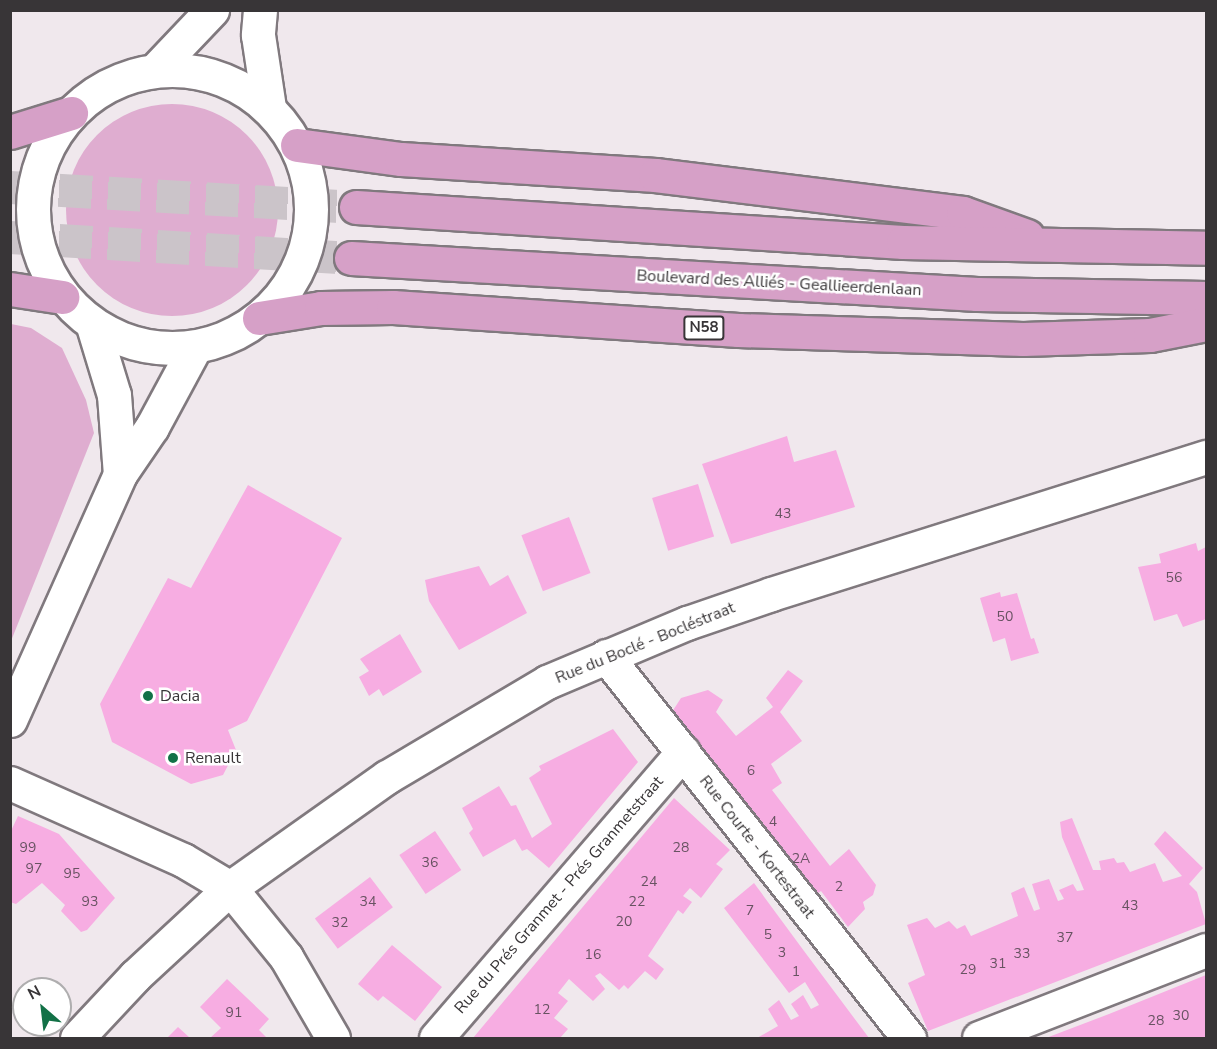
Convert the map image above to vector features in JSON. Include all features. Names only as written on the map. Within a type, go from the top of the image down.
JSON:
[{"type":"highway","points":[[10,132],[70,113]]},
{"type":"highway","points":[[297,145],[401,159],[655,175],[963,213],[1057,247]]},
{"type":"highway","points":[[356,207],[903,242],[1057,247],[1206,248]]},
{"type":"highway","name":"Boulevard des Alliés - Geallieerdenlaan","points":[[351,258],[977,294],[1206,298]]},
{"type":"highway","points":[[10,289],[62,297]]},
{"type":"highway","name":"N58","points":[[259,318],[321,308],[393,308],[738,330],[1023,339],[1150,335],[1206,324]]},
{"type":"street","points":[[155,70],[212,10]]},
{"type":"street","points":[[260,10],[258,35],[269,108]]},
{"type":"street","points":[[155,70],[217,76],[269,108],[297,145],[311,194],[308,242],[288,287],[259,318],[195,347],[125,341],[93,326],[62,297],[37,244],[33,203],[44,155],[70,113],[96,92],[126,77],[155,70]]},
{"type":"street","points":[[93,326],[114,395],[120,474]]},
{"type":"street","points":[[10,720],[120,474],[152,427],[195,347]]},
{"type":"street","name":"Rue du Boclé - Bocléstraat","points":[[77,1038],[135,975],[230,888],[387,777],[547,682],[606,656],[771,594],[1206,457]]},
{"type":"street","name":"Rue Courte - Kortestraat","points":[[606,656],[909,1038]]},
{"type":"street","name":"Rue du Prés Granmet - Prés Granmetstraat","points":[[436,1038],[683,752]]},
{"type":"street","points":[[10,783],[173,855],[230,888],[285,957],[333,1038]]},
{"type":"street","points":[[979,1038],[1206,950]]},
{"type":"shaded area","points":[[172,104],[193,106],[212,112],[231,122],[247,135],[260,151],[270,170],[276,189],[278,210],[276,231],[270,250],[260,269],[247,285],[231,298],[212,308],[193,314],[172,316],[151,314],[132,308],[113,298],[97,285],[84,269],[74,250],[68,231],[66,210],[68,189],[74,170],[84,151],[97,135],[113,122],[132,112],[151,106]]},
{"type":"shaded area","points":[[11,324],[31,328],[62,348],[86,400],[94,433],[11,641]]},
{"type":"building","points":[[787,436],[794,462],[836,450],[855,507],[731,544],[702,464]]},
{"type":"building","points":[[698,484],[714,537],[668,551],[652,498]]},
{"type":"building","points":[[248,485],[342,538],[247,721],[228,730],[236,750],[223,775],[191,784],[112,742],[100,704],[168,578],[191,588]]},
{"type":"building","points":[[569,517],[591,573],[543,591],[521,535]]},
{"type":"building","points":[[1196,543],[1198,551],[1206,547],[1206,619],[1183,627],[1177,614],[1154,621],[1138,567],[1161,563],[1159,554]]},
{"type":"building","points":[[479,566],[490,586],[508,575],[527,613],[459,650],[429,601],[425,580]]},
{"type":"building","points":[[1000,592],[1001,597],[1017,593],[1031,639],[1034,638],[1039,653],[1011,661],[1005,638],[993,642],[980,598]]},
{"type":"building","points":[[400,634],[422,672],[383,696],[379,689],[369,696],[359,677],[369,671],[360,659]]},
{"type":"building","points":[[788,670],[803,681],[780,712],[802,741],[771,764],[782,783],[772,790],[830,866],[849,849],[876,885],[873,895],[863,902],[865,909],[848,927],[821,891],[810,899],[670,715],[681,698],[708,690],[723,700],[716,712],[736,736],[773,707],[766,698]]},
{"type":"building","points":[[613,729],[638,762],[549,868],[527,849],[522,851],[515,839],[483,857],[469,833],[473,829],[462,808],[499,786],[511,806],[516,805],[532,838],[552,824],[529,778],[541,770],[539,766]]},
{"type":"building","points":[[674,798],[730,850],[716,864],[723,869],[701,898],[690,888],[683,896],[692,902],[683,914],[678,910],[648,956],[664,969],[656,980],[645,971],[628,989],[624,985],[619,990],[600,973],[595,976],[605,989],[593,1001],[569,979],[558,993],[568,1001],[554,1018],[568,1029],[560,1038],[473,1038]]},
{"type":"building","points":[[18,816],[59,834],[115,898],[87,930],[81,932],[61,911],[65,905],[42,883],[16,904],[10,902],[10,833]]},
{"type":"building","points":[[1072,818],[1093,870],[1101,870],[1099,861],[1114,858],[1117,863],[1124,862],[1130,872],[1155,863],[1163,882],[1182,876],[1154,844],[1165,831],[1203,868],[1189,884],[1197,892],[1206,924],[928,1031],[908,983],[925,975],[907,925],[927,918],[935,928],[949,921],[957,929],[965,925],[971,936],[1018,916],[1011,893],[1024,887],[1034,911],[1040,909],[1032,884],[1049,879],[1058,901],[1064,899],[1059,890],[1073,884],[1077,891],[1084,890],[1062,837],[1060,822]]},
{"type":"building","points":[[435,831],[461,870],[426,894],[399,855]]},
{"type":"building","points":[[370,877],[393,907],[338,949],[315,919]]},
{"type":"building","points":[[754,883],[869,1038],[757,1038],[778,1026],[768,1009],[779,1000],[791,1020],[799,1016],[791,1004],[803,995],[811,1009],[819,1005],[805,982],[789,993],[724,908]]},
{"type":"building","points":[[392,945],[442,987],[415,1021],[383,996],[378,1001],[358,984]]},
{"type":"building","points":[[1206,975],[1206,1038],[1046,1038],[1109,1014]]},
{"type":"building","points":[[227,979],[269,1019],[259,1030],[267,1038],[210,1038],[221,1028],[200,1007]]},
{"type":"building","points":[[178,1027],[190,1038],[167,1038]]},
{"type":"tunnel","points":[[10,187],[356,207]]},
{"type":"tunnel","points":[[10,237],[351,258]]},
{"type":"place","name":"Dacia","points":[[148,696]]},
{"type":"place","name":"Renault","points":[[173,758]]}]
